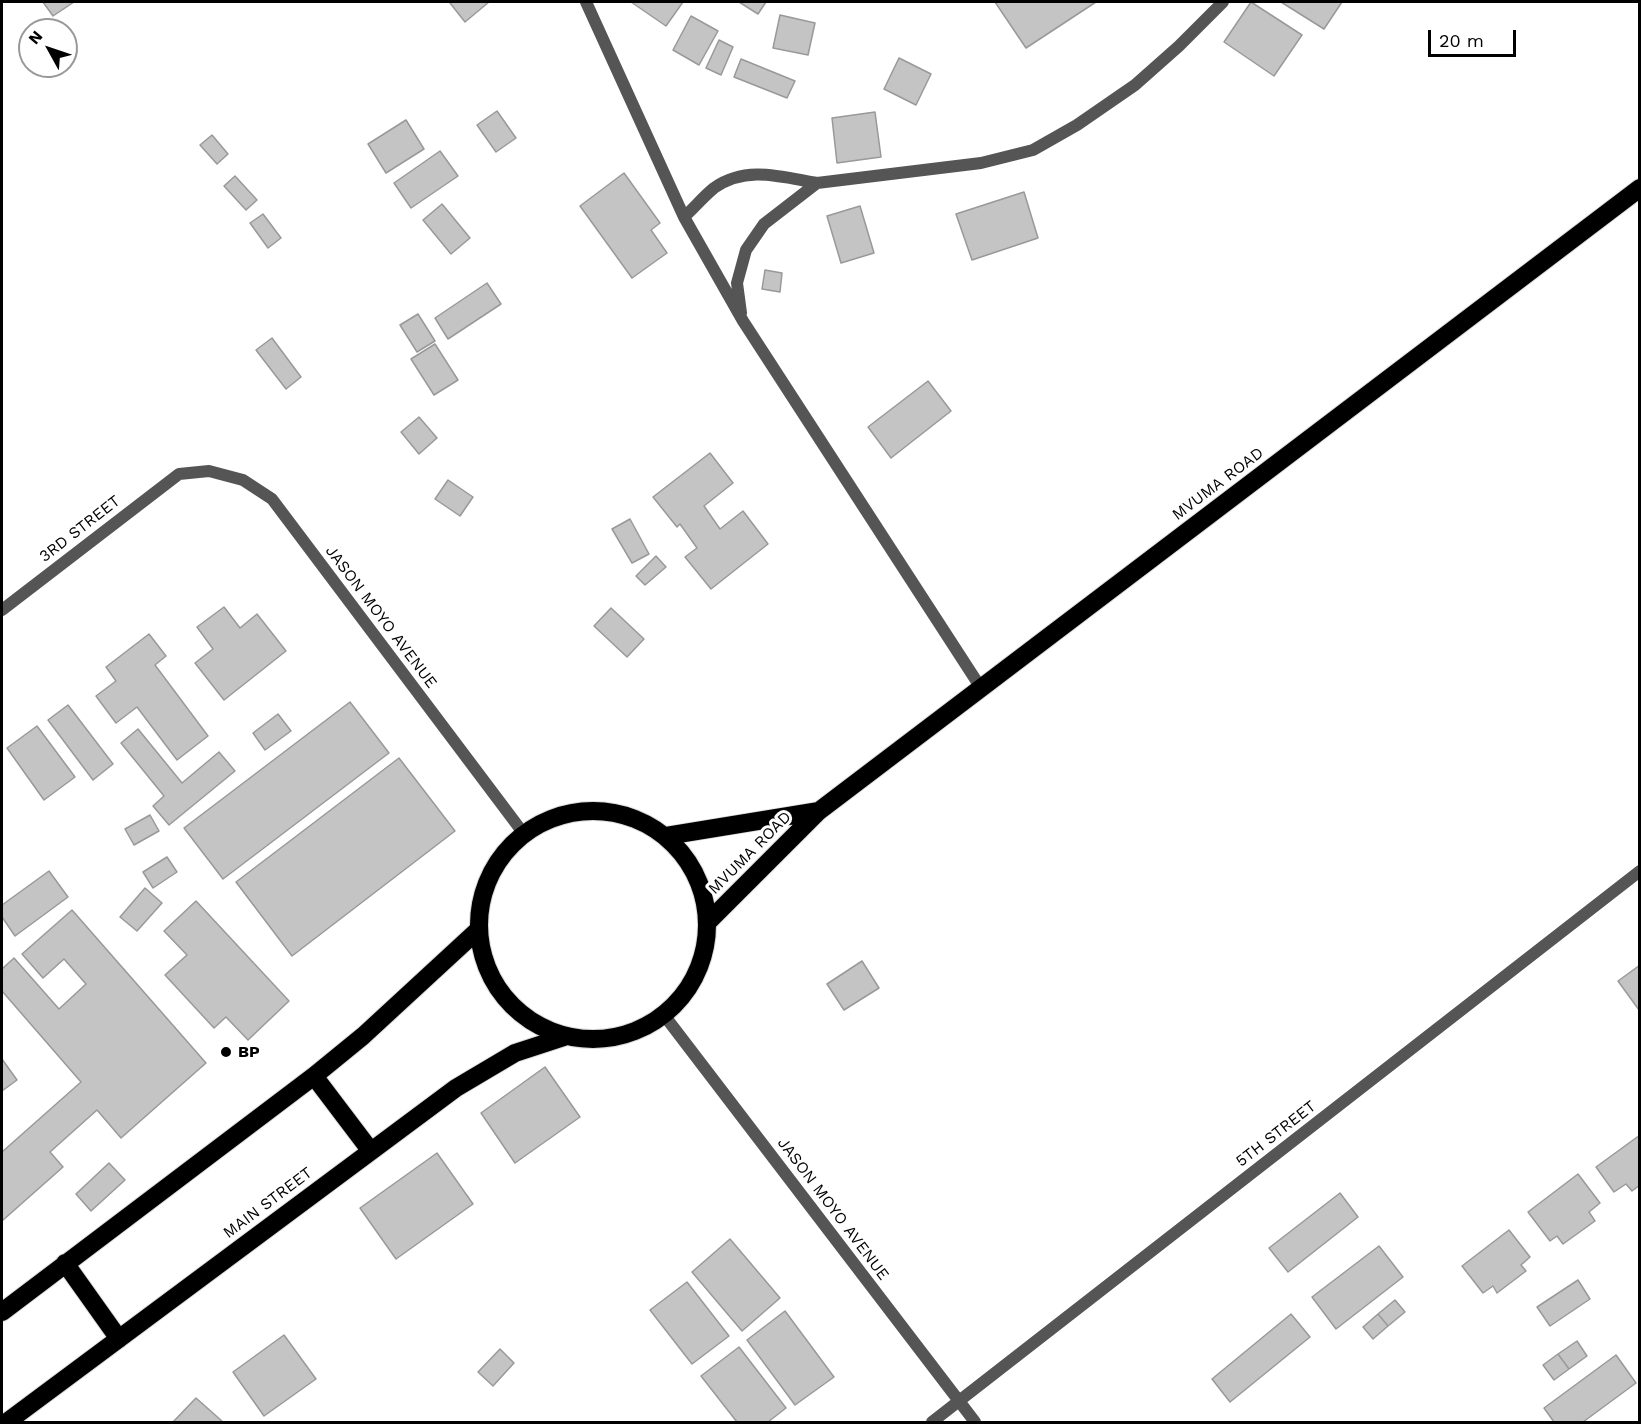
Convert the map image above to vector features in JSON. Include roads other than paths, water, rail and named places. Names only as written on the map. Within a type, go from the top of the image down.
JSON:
[{"type":"highway","name":"MVUMA ROAD","points":[[708,922],[819,811],[1640,188]]},
{"type":"highway","name":"MAIN STREET","points":[[595,810],[633,817],[666,836],[688,860],[703,890],[708,922],[704,957],[688,989],[664,1015],[633,1033],[611,1038],[600,1040],[564,1037],[531,1022],[504,998],[486,966],[478,930],[483,894],[498,860],[524,834],[558,816],[595,810]]},
{"type":"highway","name":"MVUMA ROAD","points":[[666,836],[819,811]]},
{"type":"highway","points":[[2,1312],[314,1076],[363,1036],[478,930]]},
{"type":"highway","name":"MAIN STREET","points":[[7,1422],[456,1088],[515,1053],[564,1037]]},
{"type":"highway","points":[[314,1076],[370,1150]]},
{"type":"highway","points":[[65,1263],[119,1339]]},
{"type":"street","points":[[586,2],[684,217],[742,321],[981,688]]},
{"type":"street","points":[[684,217],[715,188],[736,177],[760,173],[817,183],[981,163],[1033,150],[1135,85],[1179,46],[1223,2]]},
{"type":"street","points":[[742,321],[737,283],[746,250],[764,224],[817,183]]},
{"type":"street","name":"JASON MOYO AVENUE","points":[[179,474],[208,471],[243,480],[272,499],[524,834]]},
{"type":"street","name":"3RD STREET","points":[[2,610],[179,474]]},
{"type":"street","name":"5TH STREET","points":[[932,1422],[1640,871]]},
{"type":"street","name":"JASON MOYO AVENUE","points":[[664,1015],[975,1422]]},
{"type":"place","name":"BP","points":[[226,1052]]}]
